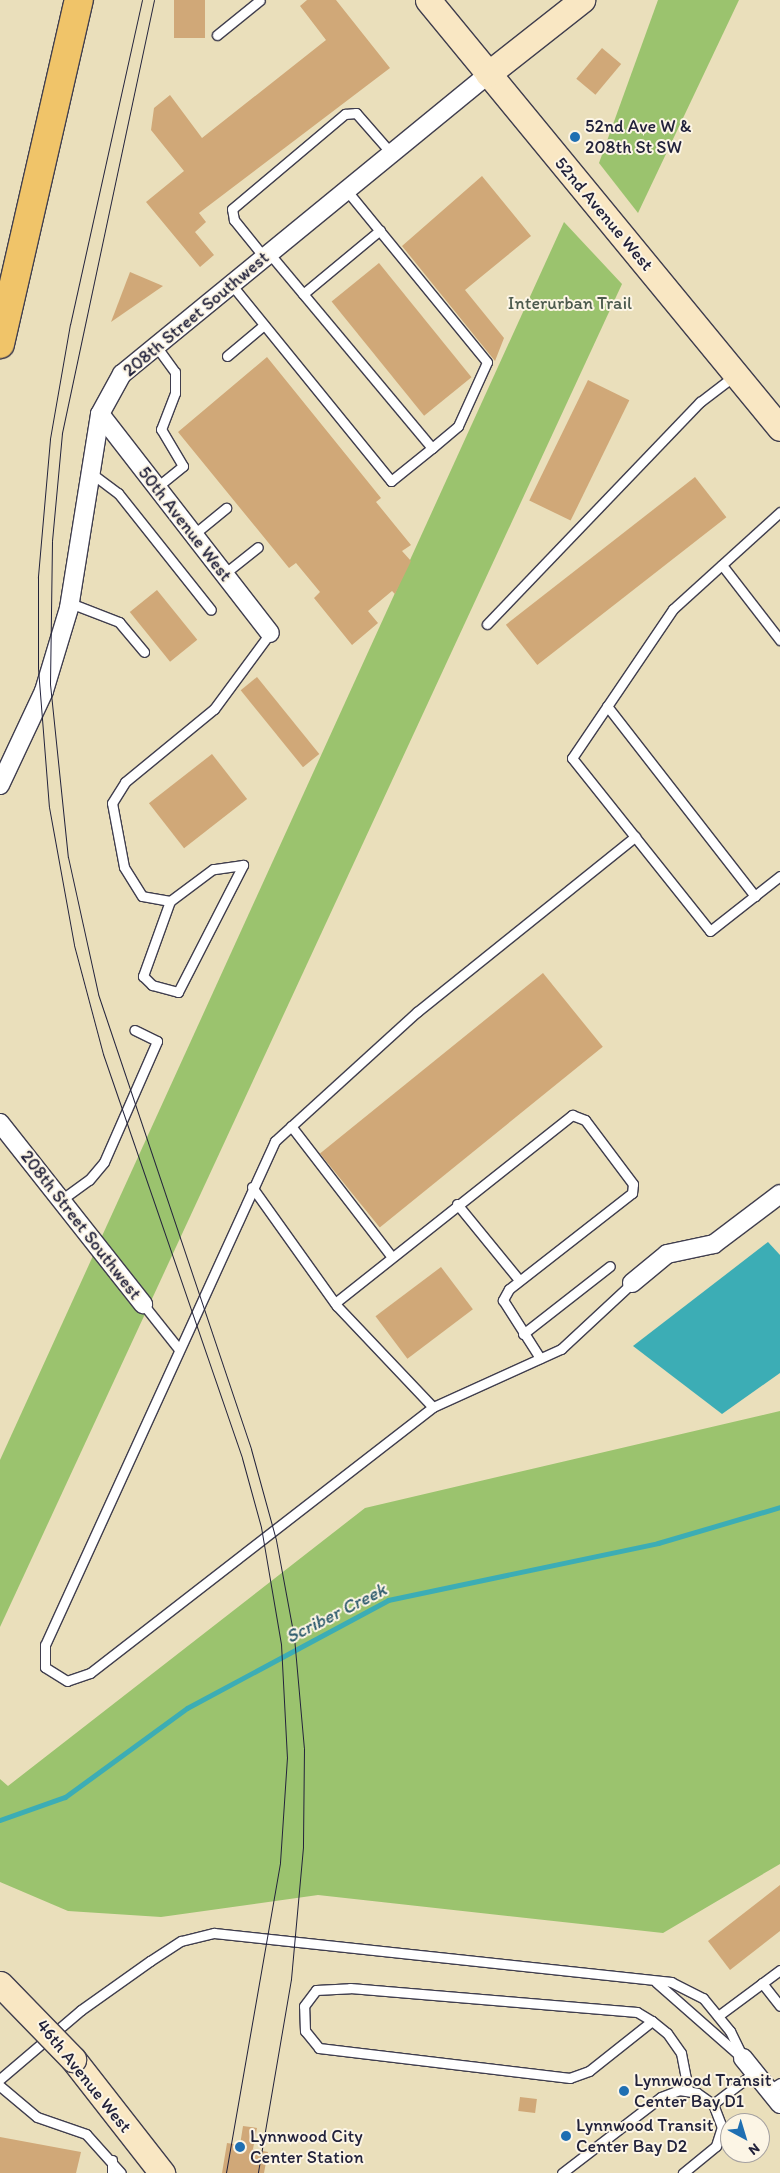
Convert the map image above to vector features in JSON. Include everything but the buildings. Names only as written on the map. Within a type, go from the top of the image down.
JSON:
[{"type":"highway","points":[[0,344],[79,0]]},
{"type":"street","name":"52nd Avenue West","points":[[428,0],[780,428]]},
{"type":"street","name":"208th Street Southwest","points":[[0,785],[44,691],[70,603],[100,414],[122,374],[488,74],[582,0]]},
{"type":"street","name":"50th Avenue West","points":[[100,414],[270,634]]},
{"type":"street","name":"208th Street Southwest","points":[[0,1123],[144,1304]]},
{"type":"street","points":[[632,1283],[667,1254],[714,1244],[779,1196]]},
{"type":"street","name":"46th Avenue West","points":[[0,1984],[73,2059],[162,2173]]},
{"type":"street","points":[[743,2058],[755,2072],[774,2086],[780,2104]]},
{"type":"lane","points":[[217,35],[260,0]]},
{"type":"lane","points":[[391,153],[356,113],[350,112],[232,209],[238,226],[303,294],[432,448]]},
{"type":"lane","points":[[231,284],[391,481],[432,448],[458,426],[487,362],[346,190]]},
{"type":"lane","points":[[303,294],[380,230]]},
{"type":"lane","points":[[227,356],[264,325]]},
{"type":"lane","points":[[156,346],[175,372],[176,392],[161,429],[183,466],[157,488]]},
{"type":"lane","points":[[487,624],[700,402],[736,374]]},
{"type":"lane","points":[[90,473],[118,493],[211,610]]},
{"type":"lane","points":[[193,535],[226,508]]},
{"type":"lane","points":[[780,512],[673,609],[572,758],[710,931],[780,876]]},
{"type":"lane","points":[[224,574],[258,547]]},
{"type":"lane","points":[[722,565],[780,640]]},
{"type":"lane","points":[[70,603],[118,622],[144,652]]},
{"type":"lane","points":[[170,900],[143,976],[152,985],[178,992],[243,865],[213,869],[170,900],[142,896],[132,881],[116,841],[112,803],[124,782],[214,709],[270,634]]},
{"type":"lane","points":[[608,706],[755,896]]},
{"type":"lane","points":[[632,1283],[561,1349],[433,1407],[90,1673],[68,1681],[57,1678],[44,1663],[45,1645],[178,1348],[275,1141],[417,1012],[635,837]]},
{"type":"lane","points":[[61,1200],[89,1180],[104,1162],[146,1067],[157,1041],[134,1030]]},
{"type":"lane","points":[[335,1303],[572,1114],[585,1120],[633,1184],[632,1193],[519,1280],[503,1300],[540,1358]]},
{"type":"lane","points":[[291,1126],[392,1257]]},
{"type":"lane","points":[[252,1187],[335,1303],[433,1407]]},
{"type":"lane","points":[[457,1204],[519,1280]]},
{"type":"lane","points":[[523,1334],[610,1266]]},
{"type":"lane","points":[[144,1304],[178,1348]]},
{"type":"lane","points":[[0,2080],[81,2010],[175,1944],[207,1933],[656,1982],[688,1988],[718,2016],[743,2058]]},
{"type":"lane","points":[[718,2016],[780,1970]]},
{"type":"lane","points":[[656,1982],[743,2058]]},
{"type":"lane","points":[[762,1983],[780,2006]]},
{"type":"lane","points":[[652,2021],[589,2071],[570,2078],[319,2048],[306,2031],[304,2006],[316,1990],[350,1988],[621,2009],[652,2021],[681,2053],[688,2090]]},
{"type":"lane","points":[[713,2104],[755,2072]]},
{"type":"lane","points":[[0,2086],[37,2117],[86,2134],[122,2173]]},
{"type":"lane","points":[[562,2173],[661,2097],[688,2090],[713,2104],[722,2127],[721,2136],[709,2153],[683,2173]]},
{"type":"lane","points":[[112,2160],[112,2173]]},
{"type":"green space","points":[[658,0],[739,0],[638,213],[599,163]]},
{"type":"green space","name":"Interurban Trail","points":[[564,222],[622,284],[0,1627],[0,1460]]},
{"type":"green space","points":[[780,1411],[780,1864],[663,1933],[318,1895],[161,1917],[68,1911],[0,1882],[0,1779],[8,1786],[365,1508]]},
{"type":"water","points":[[768,1242],[780,1255],[780,1373],[722,1414],[633,1346]]},
{"type":"waterway","name":"Scriber Creek","points":[[0,1820],[65,1797],[187,1708],[388,1600],[658,1543],[780,1507]]},
{"type":"tram line","points":[[142,0],[70,324],[50,439],[38,577],[38,668],[49,807],[74,945],[103,1054],[242,1458],[261,1527],[281,1644],[287,1757],[280,1863],[226,2173]]},
{"type":"tram line","points":[[154,0],[62,433],[52,541],[50,684],[68,857],[98,994],[251,1449],[276,1540],[294,1637],[304,1748],[303,1847],[291,1979],[258,2173]]},
{"type":"place","name":"52nd Ave W & 208th St SW","points":[[575,137]]},
{"type":"place","name":"Lynnwood Transit Center Bay D1","points":[[624,2091]]},
{"type":"place","name":"Lynnwood Transit Center Bay D2","points":[[566,2136]]},
{"type":"place","name":"Lynnwood City Center Station","points":[[240,2147]]}]
